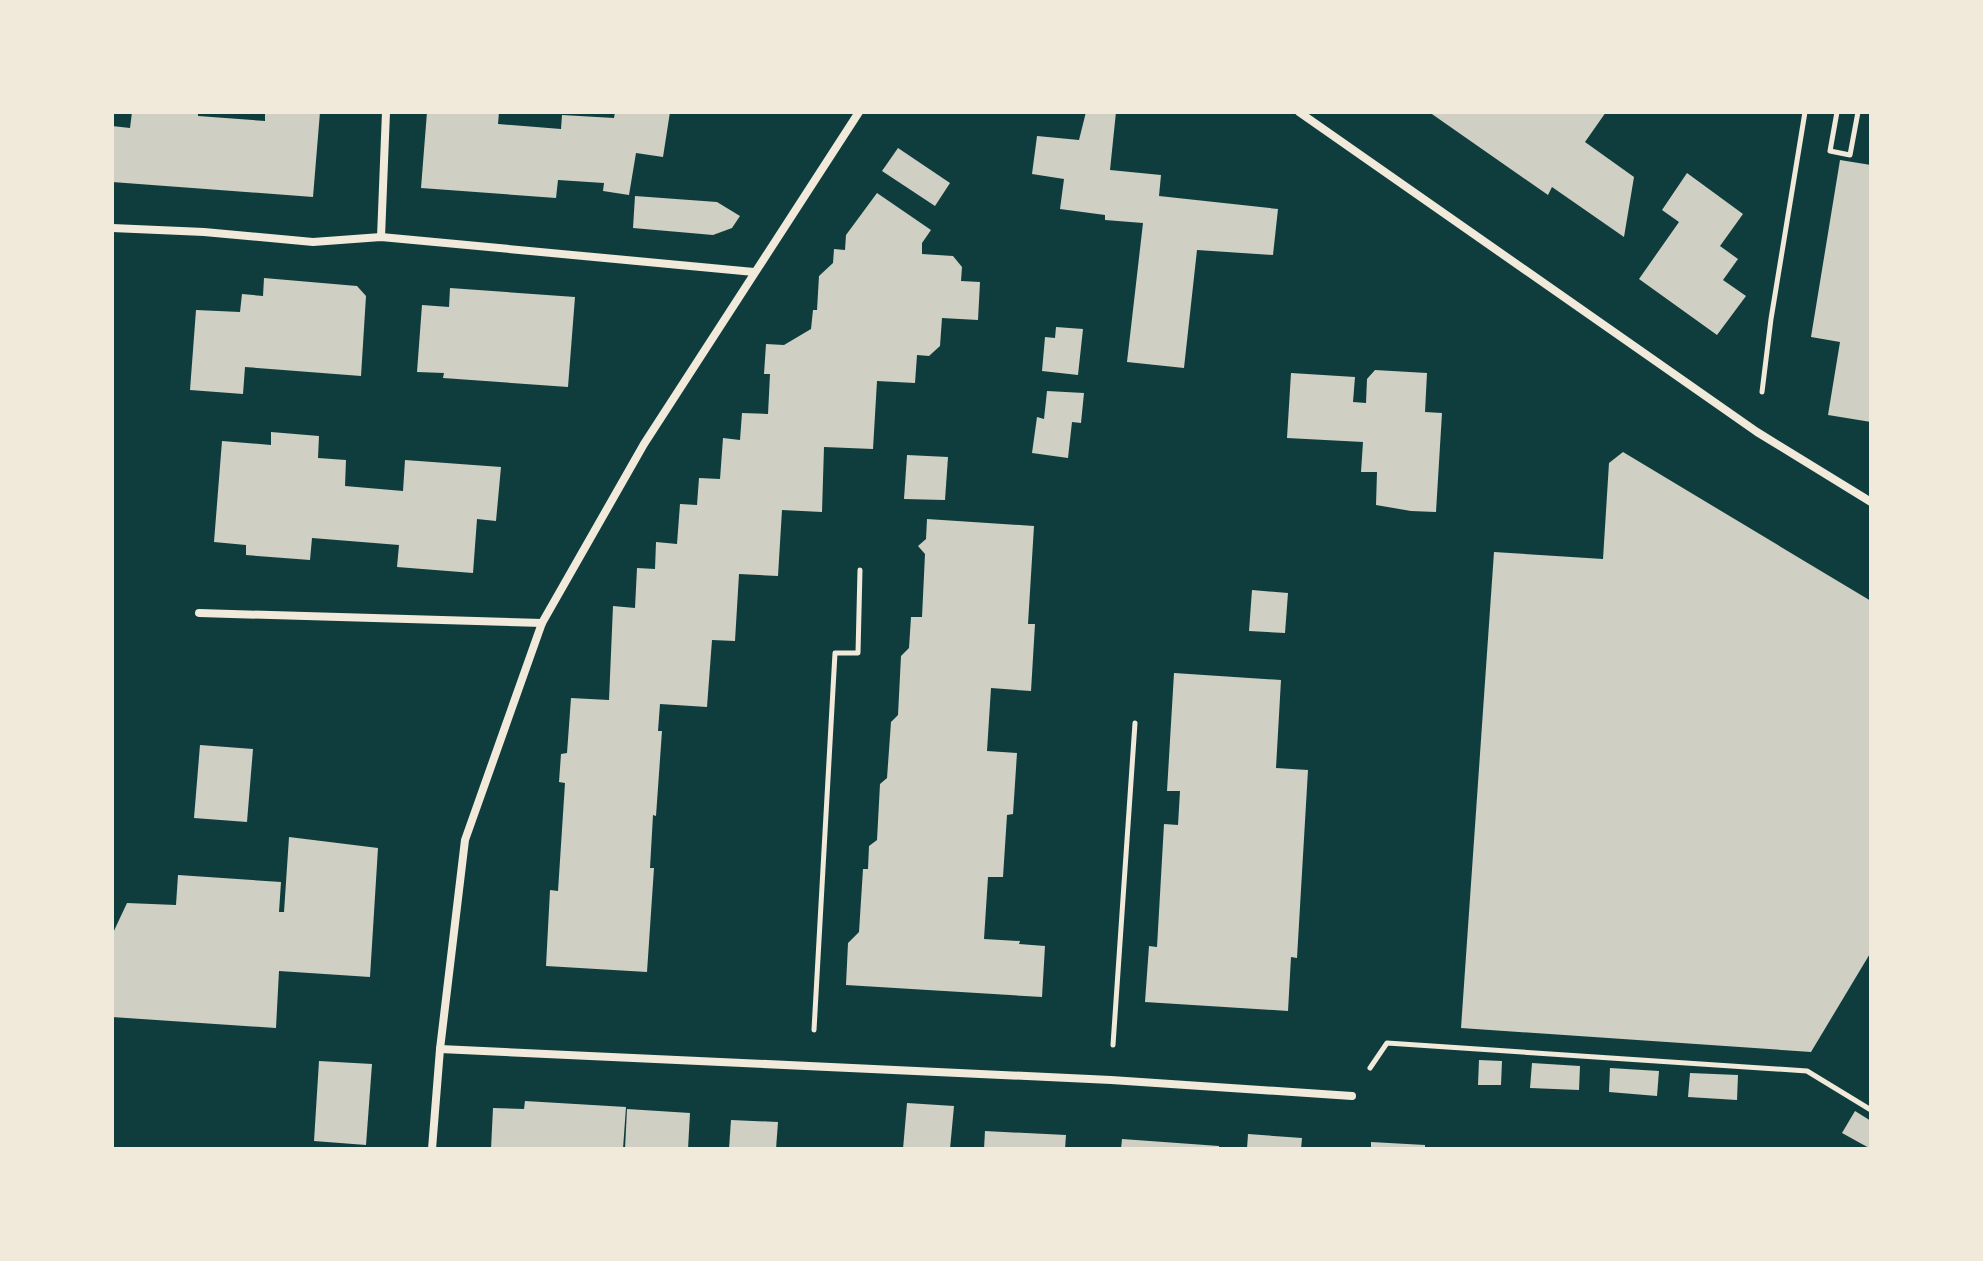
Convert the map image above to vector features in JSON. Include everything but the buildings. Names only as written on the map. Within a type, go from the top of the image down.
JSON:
[{"type":"street","points":[[381,237],[386,112]]},
{"type":"street","points":[[432,1149],[440,1049],[465,840],[542,623],[644,444],[859,112]]},
{"type":"street","points":[[1299,112],[1757,432],[1871,502]]},
{"type":"street","points":[[112,228],[204,232],[313,242],[381,237],[754,272]]},
{"type":"street","points":[[199,613],[542,623]]},
{"type":"street","points":[[440,1049],[1111,1080],[1352,1096]]},
{"type":"path","points":[[1757,432],[1771,319],[1805,112]]},
{"type":"path","points":[[1837,112],[1830,151],[1850,155],[1858,112]]},
{"type":"path","points":[[812,1065],[835,653],[858,653],[860,570]]},
{"type":"path","points":[[1111,1080],[1135,723]]},
{"type":"path","points":[[1352,1096],[1387,1043],[1807,1071],[1871,1110]]}]
